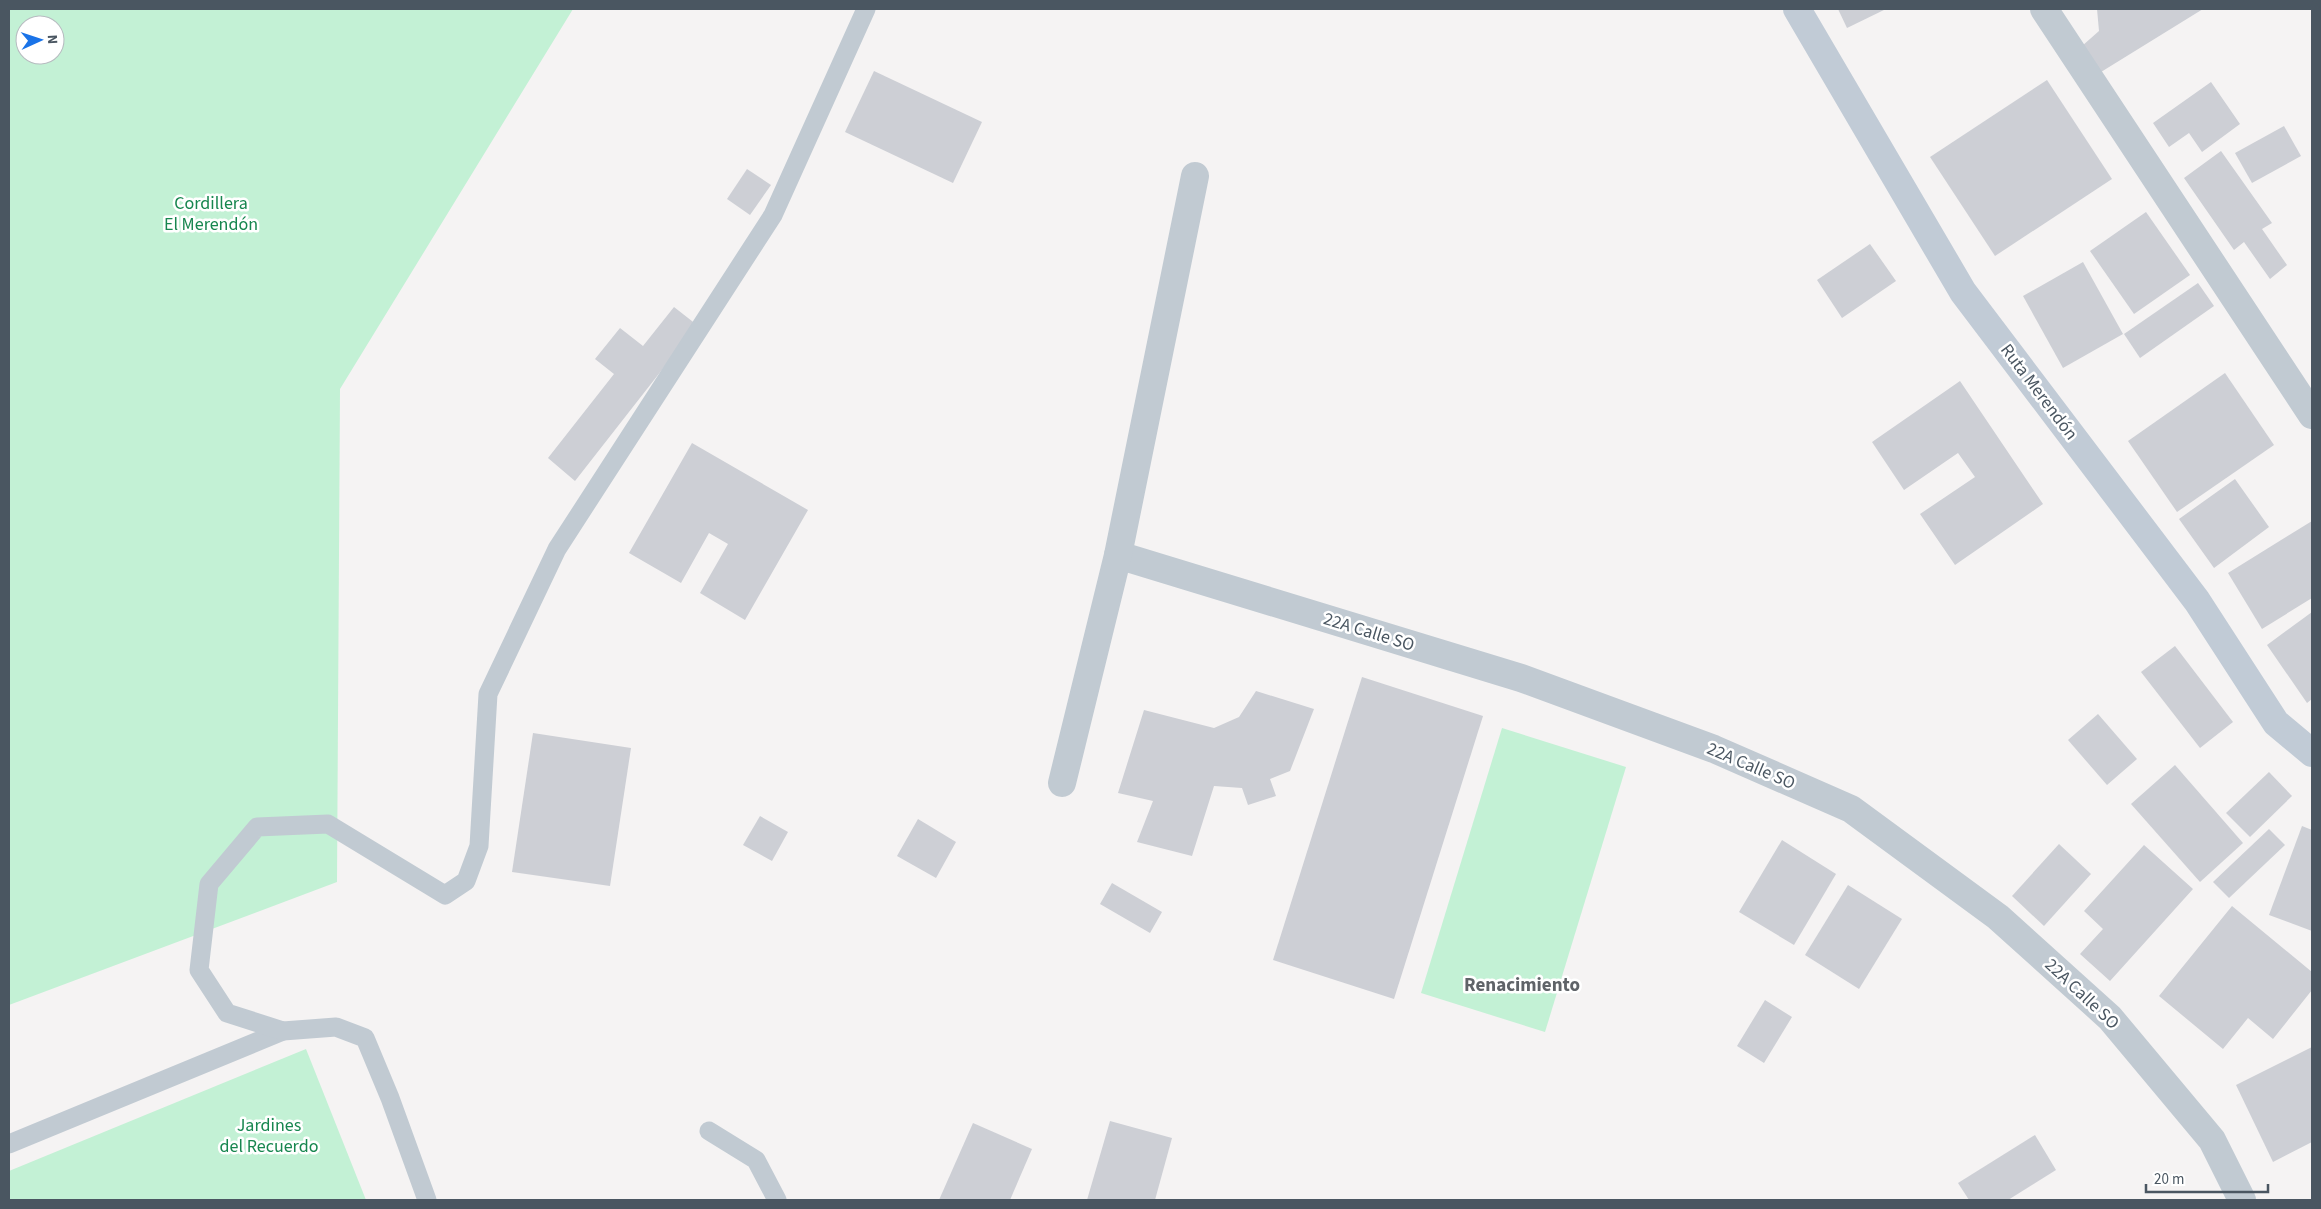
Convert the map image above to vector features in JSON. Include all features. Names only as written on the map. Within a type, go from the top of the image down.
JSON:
[{"type":"street","name":"Ruta Merendón","points":[[1797,9],[1963,292],[2197,601],[2276,723],[2312,753]]},
{"type":"street","points":[[2044,9],[2312,415]]},
{"type":"street","points":[[1062,783],[1118,555],[1196,176]]},
{"type":"street","name":"22A Calle SO","points":[[1118,555],[1521,678],[1714,749],[1850,809],[1998,917],[2110,1018],[2212,1140],[2242,1200]]},
{"type":"lane","points":[[283,1031],[227,1013],[199,970],[209,884],[257,827],[328,824],[445,895],[466,880],[479,846],[488,694],[556,549],[774,215],[866,9]]},
{"type":"lane","points":[[9,1144],[283,1031],[336,1027],[365,1038],[390,1098],[427,1200]]},
{"type":"lane","points":[[709,1131],[756,1160],[777,1200]]},
{"type":"green space","name":"Cordillera El Merendón","points":[[9,9],[573,9],[340,389],[337,882],[9,1005]]},
{"type":"green space","points":[[1502,728],[1626,767],[1545,1032],[1421,993]]},
{"type":"green space","name":"Jardines del Recuerdo","points":[[306,1049],[366,1200],[9,1200],[9,1171]]},
{"type":"building","points":[[1838,9],[1886,9],[1847,28]]},
{"type":"building","points":[[2097,9],[2203,9],[2101,72],[2082,46],[2099,31]]},
{"type":"building","points":[[874,71],[982,122],[953,183],[845,132]]},
{"type":"building","points":[[2047,80],[2112,179],[1995,256],[1930,157]]},
{"type":"building","points":[[2211,82],[2240,124],[2202,152],[2189,133],[2169,147],[2153,123]]},
{"type":"building","points":[[2284,126],[2301,156],[2252,183],[2235,153]]},
{"type":"building","points":[[2221,151],[2272,223],[2262,229],[2287,265],[2270,279],[2244,242],[2234,250],[2184,178]]},
{"type":"building","points":[[747,169],[771,185],[750,215],[727,199]]},
{"type":"building","points":[[2146,212],[2190,275],[2134,314],[2090,251]]},
{"type":"building","points":[[1870,244],[1896,281],[1842,318],[1817,280]]},
{"type":"building","points":[[2083,262],[2123,334],[2063,368],[2023,296]]},
{"type":"building","points":[[2198,283],[2214,306],[2140,358],[2124,334]]},
{"type":"building","points":[[674,307],[697,325],[575,481],[548,458],[614,374],[595,359],[620,328],[643,346]]},
{"type":"building","points":[[2225,373],[2274,445],[2177,512],[2128,441]]},
{"type":"building","points":[[1960,381],[2043,504],[1955,565],[1920,514],[1975,477],[1958,453],[1904,490],[1872,442]]},
{"type":"building","points":[[692,443],[808,510],[745,620],[700,593],[728,544],[709,533],[681,583],[629,553]]},
{"type":"building","points":[[2235,479],[2269,527],[2214,568],[2179,519]]},
{"type":"building","points":[[2312,521],[2312,598],[2262,629],[2228,573]]},
{"type":"building","points":[[2312,612],[2312,699],[2307,703],[2267,645]]},
{"type":"building","points":[[2175,646],[2233,722],[2200,748],[2141,672]]},
{"type":"building","points":[[1362,677],[1483,716],[1394,999],[1273,960]]},
{"type":"building","points":[[1256,691],[1314,709],[1290,771],[1270,779],[1276,796],[1248,805],[1242,788],[1214,786],[1192,856],[1137,842],[1153,801],[1118,793],[1144,710],[1214,728],[1239,717]]},
{"type":"building","points":[[2098,714],[2137,759],[2107,785],[2068,740]]},
{"type":"building","points":[[533,733],[631,748],[610,886],[512,872]]},
{"type":"building","points":[[2175,765],[2243,843],[2200,882],[2131,804]]},
{"type":"building","points":[[2269,772],[2292,796],[2250,837],[2226,813]]},
{"type":"building","points":[[760,816],[788,832],[772,861],[743,845]]},
{"type":"building","points":[[918,819],[956,842],[936,878],[897,856]]},
{"type":"building","points":[[2302,826],[2312,830],[2312,931],[2269,915]]},
{"type":"building","points":[[2269,829],[2285,845],[2229,898],[2213,882]]},
{"type":"building","points":[[1782,840],[1836,874],[1794,945],[1739,912]]},
{"type":"building","points":[[2059,844],[2091,874],[2044,926],[2012,896]]},
{"type":"building","points":[[2144,845],[2193,889],[2110,981],[2080,954],[2103,929],[2084,911]]},
{"type":"building","points":[[1112,883],[1162,912],[1150,933],[1100,904]]},
{"type":"building","points":[[1848,885],[1902,919],[1859,989],[1805,955]]},
{"type":"building","points":[[2232,906],[2312,972],[2312,990],[2273,1039],[2248,1018],[2223,1049],[2159,996]]},
{"type":"building","points":[[1765,1000],[1792,1017],[1764,1063],[1737,1046]]},
{"type":"building","points":[[2312,1047],[2312,1142],[2273,1162],[2236,1085]]},
{"type":"building","points":[[1110,1121],[1172,1138],[1155,1200],[1087,1200]]},
{"type":"building","points":[[973,1123],[1032,1149],[1010,1200],[939,1200]]},
{"type":"building","points":[[2035,1135],[2056,1170],[2008,1200],[1969,1200],[1958,1183]]},
{"type":"district","name":"Renacimiento","points":[[1522,985]]}]
